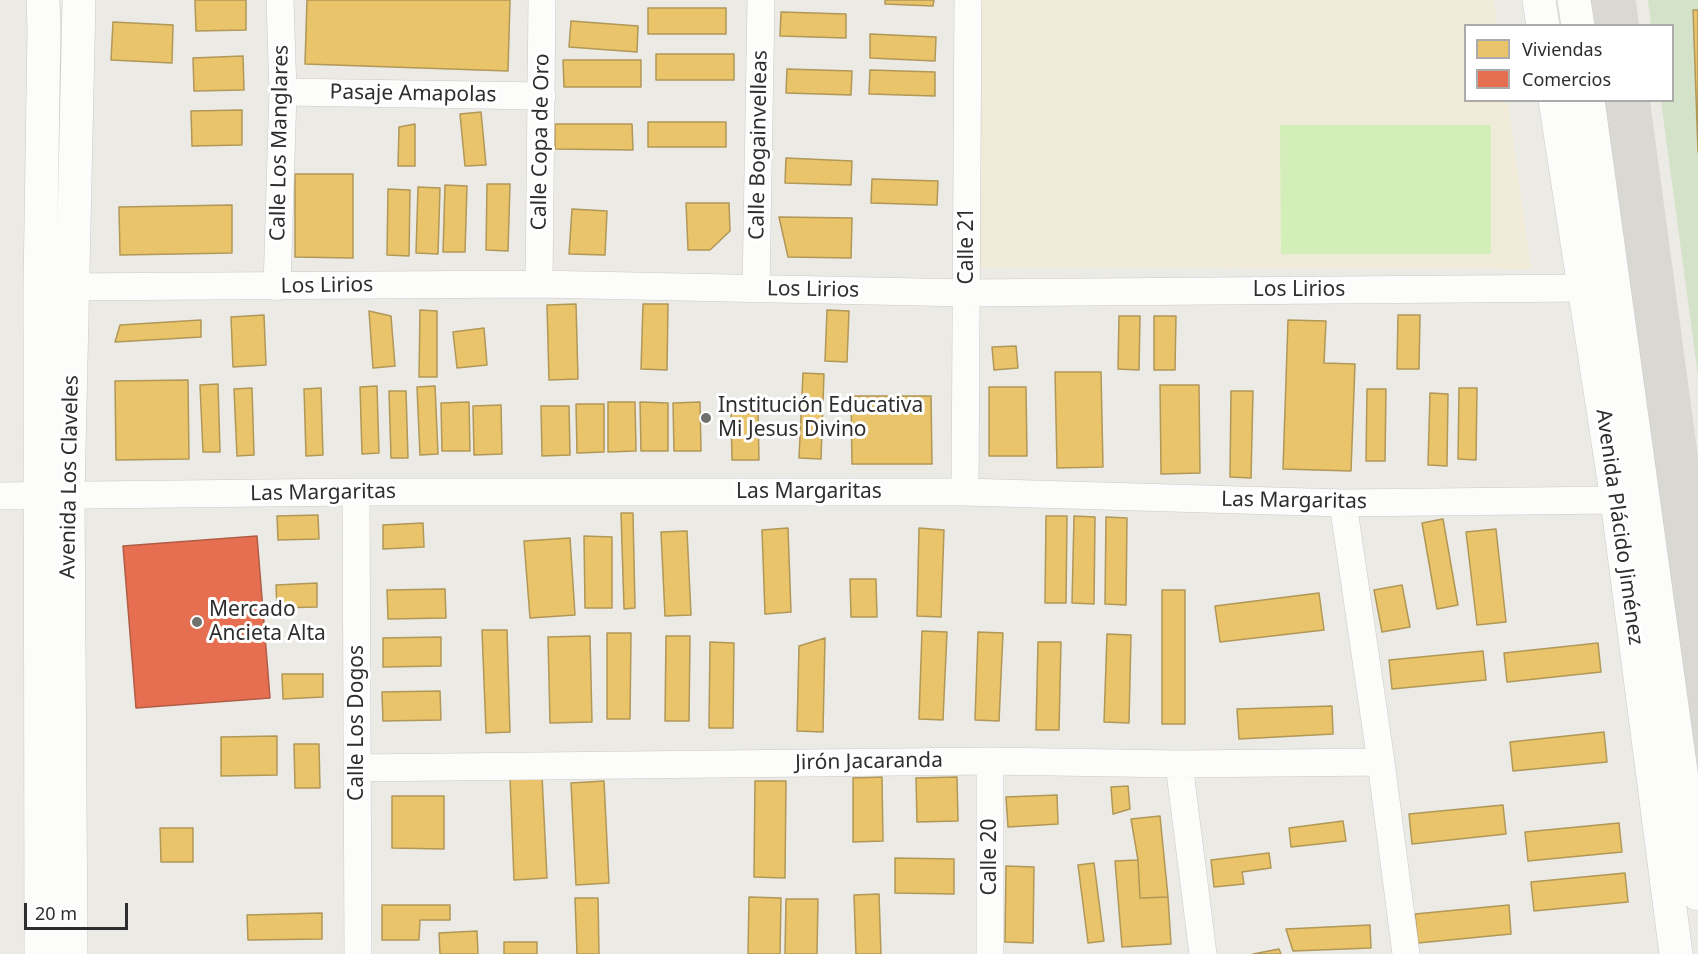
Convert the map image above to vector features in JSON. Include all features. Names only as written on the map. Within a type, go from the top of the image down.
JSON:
[{"type":"street","name":"Avenida Los Claveles","points":[[43,0],[40,287],[54,496],[71,954]]},
{"type":"street","name":"Avenida Los Claveles","points":[[41,954],[54,496],[74,287],[79,0]]},
{"type":"street","name":"Calle Los Manglares","points":[[277,287],[284,92],[280,0]]},
{"type":"street","name":"Calle Copa de Oro","points":[[539,284],[542,0]]},
{"type":"street","name":"Calle Bogainvelleas","points":[[756,289],[761,0]]},
{"type":"street","name":"Calle 21","points":[[965,492],[968,0]]},
{"type":"street","points":[[1539,0],[1543,24]]},
{"type":"street","points":[[1574,0],[1578,24]]},
{"type":"street","name":"Pasaje Amapolas","points":[[284,92],[542,96]]},
{"type":"street","name":"Avenida Plácido Jiménez","points":[[1555,102],[1586,288],[1617,500],[1676,954]]},
{"type":"street","name":"Avenida Plácido Jiménez","points":[[1588,102],[1698,894]]},
{"type":"street","name":"Los Lirios","points":[[40,287],[539,284],[967,293],[1586,288]]},
{"type":"street","name":"Las Margaritas","points":[[0,496],[356,492],[965,492],[1343,503],[1617,500]]},
{"type":"street","name":"Calle Los Dogos","points":[[356,492],[358,954]]},
{"type":"street","points":[[1343,503],[1381,762],[1406,954]]},
{"type":"street","name":"Jirón Jacaranda","points":[[358,768],[990,761],[1179,764],[1381,762]]},
{"type":"street","name":"Calle 20","points":[[990,761],[990,954]]},
{"type":"street","points":[[1179,764],[1203,954]]},
{"type":"shaded area","points":[[979,0],[1494,0],[1497,24],[1464,24],[1464,102],[1508,102],[1531,269],[971,267]]},
{"type":"shaded area","points":[[1585,0],[1636,0],[1639,24],[1588,24]]},
{"type":"shaded area","points":[[1598,102],[1650,102],[1698,457],[1698,860]]},
{"type":"green space","points":[[1648,0],[1698,0],[1698,376],[1661,102],[1674,102],[1674,24],[1651,24]]},
{"type":"green space","points":[[1280,125],[1491,125],[1491,254],[1281,254]]},
{"type":"building: Viviendas","points":[[195,0],[246,0],[246,30],[196,31]]},
{"type":"building: Viviendas","points":[[307,0],[510,0],[508,71],[305,64]]},
{"type":"building: Viviendas","points":[[885,0],[934,0],[933,6],[885,4]]},
{"type":"building: Viviendas","points":[[648,8],[726,8],[726,34],[648,34]]},
{"type":"building: Viviendas","points":[[1693,10],[1698,10],[1698,152]]},
{"type":"building: Viviendas","points":[[781,12],[846,14],[846,38],[780,36]]},
{"type":"building: Viviendas","points":[[571,21],[638,26],[637,52],[569,47]]},
{"type":"building: Viviendas","points":[[113,22],[173,25],[172,63],[111,60]]},
{"type":"building: Viviendas","points":[[870,34],[936,37],[935,61],[870,58]]},
{"type":"building: Viviendas","points":[[656,54],[734,54],[734,80],[656,80]]},
{"type":"building: Viviendas","points":[[243,56],[244,90],[194,91],[193,58]]},
{"type":"building: Viviendas","points":[[563,60],[641,60],[641,87],[564,87]]},
{"type":"building: Viviendas","points":[[787,69],[852,71],[851,95],[786,93]]},
{"type":"building: Viviendas","points":[[870,70],[935,72],[935,96],[869,94]]},
{"type":"building: Viviendas","points":[[242,110],[242,145],[192,146],[191,111]]},
{"type":"building: Viviendas","points":[[481,112],[486,165],[465,166],[460,114]]},
{"type":"building: Viviendas","points":[[648,122],[726,122],[726,147],[648,147]]},
{"type":"building: Viviendas","points":[[415,124],[415,166],[398,166],[399,127]]},
{"type":"building: Viviendas","points":[[555,124],[632,124],[633,150],[555,149]]},
{"type":"building: Viviendas","points":[[786,158],[852,161],[851,185],[785,183]]},
{"type":"building: Viviendas","points":[[295,174],[353,174],[353,258],[295,257]]},
{"type":"building: Viviendas","points":[[872,179],[938,181],[937,205],[871,203]]},
{"type":"building: Viviendas","points":[[487,184],[510,184],[508,251],[486,250]]},
{"type":"building: Viviendas","points":[[445,185],[467,186],[465,252],[443,252]]},
{"type":"building: Viviendas","points":[[418,187],[440,188],[438,254],[416,253]]},
{"type":"building: Viviendas","points":[[388,189],[410,190],[409,256],[387,255]]},
{"type":"building: Viviendas","points":[[686,203],[729,203],[730,231],[710,250],[688,250]]},
{"type":"building: Viviendas","points":[[232,205],[232,253],[120,255],[119,207]]},
{"type":"building: Viviendas","points":[[572,209],[607,211],[605,255],[569,254]]},
{"type":"building: Viviendas","points":[[779,217],[852,218],[851,258],[788,257]]},
{"type":"building: Viviendas","points":[[576,304],[578,379],[549,380],[547,305]]},
{"type":"building: Viviendas","points":[[643,304],[668,304],[667,370],[641,369]]},
{"type":"building: Viviendas","points":[[420,310],[437,311],[437,377],[419,377]]},
{"type":"building: Viviendas","points":[[827,310],[849,311],[847,362],[825,361]]},
{"type":"building: Viviendas","points":[[369,311],[391,316],[395,366],[373,368]]},
{"type":"building: Viviendas","points":[[264,315],[266,365],[233,367],[231,317]]},
{"type":"building: Viviendas","points":[[1398,315],[1420,315],[1419,369],[1397,369]]},
{"type":"building: Viviendas","points":[[1119,316],[1140,316],[1139,370],[1118,369]]},
{"type":"building: Viviendas","points":[[1154,316],[1176,316],[1175,370],[1154,370]]},
{"type":"building: Viviendas","points":[[201,320],[201,337],[115,342],[120,325]]},
{"type":"building: Viviendas","points":[[1288,320],[1326,321],[1324,363],[1355,364],[1351,471],[1283,469]]},
{"type":"building: Viviendas","points":[[484,328],[487,365],[457,368],[453,332]]},
{"type":"building: Viviendas","points":[[1016,346],[1018,368],[994,370],[992,347]]},
{"type":"building: Viviendas","points":[[1055,372],[1101,372],[1103,467],[1057,468]]},
{"type":"building: Viviendas","points":[[803,373],[824,374],[821,459],[799,458]]},
{"type":"building: Viviendas","points":[[188,380],[189,459],[116,460],[115,381]]},
{"type":"building: Viviendas","points":[[218,384],[220,452],[203,452],[200,385]]},
{"type":"building: Viviendas","points":[[1160,385],[1199,385],[1200,473],[1161,474]]},
{"type":"building: Viviendas","points":[[377,386],[379,453],[362,454],[360,387]]},
{"type":"building: Viviendas","points":[[435,386],[438,454],[420,455],[417,387]]},
{"type":"building: Viviendas","points":[[989,387],[1026,387],[1027,456],[989,456]]},
{"type":"building: Viviendas","points":[[252,388],[254,455],[237,456],[234,389]]},
{"type":"building: Viviendas","points":[[321,388],[323,455],[306,456],[304,389]]},
{"type":"building: Viviendas","points":[[1459,388],[1477,388],[1476,460],[1458,459]]},
{"type":"building: Viviendas","points":[[1367,389],[1386,389],[1385,461],[1366,461]]},
{"type":"building: Viviendas","points":[[389,391],[406,391],[408,458],[391,458]]},
{"type":"building: Viviendas","points":[[1231,391],[1253,391],[1251,478],[1230,477]]},
{"type":"building: Viviendas","points":[[1430,393],[1448,394],[1447,466],[1428,465]]},
{"type":"building: Viviendas","points":[[851,396],[931,396],[932,464],[852,464]]},
{"type":"building: Viviendas","points":[[469,402],[470,451],[442,451],[441,403]]},
{"type":"building: Viviendas","points":[[608,402],[635,402],[636,451],[608,452]]},
{"type":"building: Viviendas","points":[[640,402],[668,403],[668,451],[641,451]]},
{"type":"building: Viviendas","points":[[700,402],[701,451],[674,451],[673,403]]},
{"type":"building: Viviendas","points":[[576,404],[604,404],[604,452],[577,453]]},
{"type":"building: Viviendas","points":[[501,405],[502,454],[474,455],[473,406]]},
{"type":"building: Viviendas","points":[[541,406],[569,406],[570,455],[542,456]]},
{"type":"building: Viviendas","points":[[758,411],[759,460],[732,460],[731,412]]},
{"type":"building: Viviendas","points":[[621,513],[633,513],[635,608],[624,609]]},
{"type":"building: Viviendas","points":[[318,515],[319,539],[278,540],[277,516]]},
{"type":"building: Viviendas","points":[[1046,516],[1067,516],[1066,603],[1045,603]]},
{"type":"building: Viviendas","points":[[1074,516],[1095,517],[1094,604],[1072,603]]},
{"type":"building: Viviendas","points":[[1106,517],[1127,518],[1126,605],[1105,604]]},
{"type":"building: Viviendas","points":[[1443,519],[1458,605],[1437,609],[1422,523]]},
{"type":"building: Viviendas","points":[[423,523],[424,547],[383,549],[383,525]]},
{"type":"building: Viviendas","points":[[788,528],[791,612],[765,614],[762,530]]},
{"type":"building: Viviendas","points":[[919,528],[944,530],[941,617],[917,616]]},
{"type":"building: Viviendas","points":[[1496,529],[1506,622],[1477,625],[1466,532]]},
{"type":"building: Viviendas","points":[[687,531],[691,615],[665,616],[661,532]]},
{"type":"building: Viviendas","points":[[584,536],[612,537],[612,608],[585,608]]},
{"type":"building: Viviendas","points":[[570,538],[575,615],[530,618],[524,541]]},
{"type":"building: Viviendas","points":[[850,579],[876,579],[877,617],[851,617]]},
{"type":"building: Viviendas","points":[[317,583],[317,607],[277,608],[276,585]]},
{"type":"building: Viviendas","points":[[1402,585],[1410,627],[1382,632],[1374,590]]},
{"type":"building: Viviendas","points":[[445,589],[446,618],[388,619],[387,590]]},
{"type":"building: Viviendas","points":[[1162,590],[1185,590],[1185,724],[1162,724]]},
{"type":"building: Viviendas","points":[[1319,593],[1324,630],[1220,642],[1215,606]]},
{"type":"building: Viviendas","points":[[482,630],[507,630],[510,732],[486,733]]},
{"type":"building: Viviendas","points":[[922,631],[947,632],[943,720],[919,719]]},
{"type":"building: Viviendas","points":[[978,632],[1003,633],[999,721],[975,720]]},
{"type":"building: Viviendas","points":[[607,633],[631,633],[630,719],[607,719]]},
{"type":"building: Viviendas","points":[[1107,634],[1131,635],[1129,723],[1104,722]]},
{"type":"building: Viviendas","points":[[590,636],[592,722],[550,723],[548,637]]},
{"type":"building: Viviendas","points":[[666,636],[690,636],[689,721],[665,721]]},
{"type":"building: Viviendas","points":[[441,637],[441,666],[383,667],[383,638]]},
{"type":"building: Viviendas","points":[[825,638],[823,732],[797,731],[799,646]]},
{"type":"building: Viviendas","points":[[710,642],[734,643],[733,728],[709,728]]},
{"type":"building: Viviendas","points":[[1038,642],[1061,642],[1059,730],[1036,730]]},
{"type":"building: Viviendas","points":[[1598,643],[1601,672],[1507,682],[1504,653]]},
{"type":"building: Viviendas","points":[[1483,651],[1486,680],[1392,689],[1389,660]]},
{"type":"building: Viviendas","points":[[282,674],[323,674],[323,697],[283,699]]},
{"type":"building: Viviendas","points":[[440,691],[441,720],[383,721],[382,692]]},
{"type":"building: Viviendas","points":[[1332,706],[1333,734],[1239,739],[1237,709]]},
{"type":"building: Viviendas","points":[[1604,732],[1607,762],[1513,771],[1510,742]]},
{"type":"building: Viviendas","points":[[277,736],[277,775],[221,776],[221,737]]},
{"type":"building: Viviendas","points":[[294,744],[319,744],[320,788],[295,788]]},
{"type":"building: Viviendas","points":[[542,776],[547,878],[514,880],[510,778]]},
{"type":"building: Viviendas","points":[[882,777],[883,841],[853,842],[853,778]]},
{"type":"building: Viviendas","points":[[957,777],[958,821],[917,822],[916,778]]},
{"type":"building: Viviendas","points":[[604,781],[609,883],[576,885],[571,783]]},
{"type":"building: Viviendas","points":[[755,781],[786,781],[785,878],[754,877]]},
{"type":"building: Viviendas","points":[[1128,786],[1130,809],[1113,814],[1111,787]]},
{"type":"building: Viviendas","points":[[1057,795],[1058,824],[1008,827],[1006,797]]},
{"type":"building: Viviendas","points":[[392,796],[444,796],[444,849],[392,848]]},
{"type":"building: Viviendas","points":[[1503,805],[1506,834],[1412,844],[1409,814]]},
{"type":"building: Viviendas","points":[[1160,816],[1168,897],[1140,898],[1138,860],[1131,819]]},
{"type":"building: Viviendas","points":[[1343,821],[1346,841],[1291,847],[1289,828]]},
{"type":"building: Viviendas","points":[[1619,823],[1622,852],[1528,861],[1525,832]]},
{"type":"building: Viviendas","points":[[160,828],[193,828],[193,862],[161,862]]},
{"type":"building: Viviendas","points":[[1269,853],[1271,868],[1242,872],[1244,884],[1214,887],[1211,860]]},
{"type":"building: Viviendas","points":[[895,858],[954,859],[954,894],[895,893]]},
{"type":"building: Viviendas","points":[[1138,860],[1140,898],[1168,897],[1171,944],[1122,947],[1115,861]]},
{"type":"building: Viviendas","points":[[1094,863],[1104,941],[1088,943],[1078,865]]},
{"type":"building: Viviendas","points":[[1006,866],[1034,867],[1033,943],[1005,942]]},
{"type":"building: Viviendas","points":[[1625,873],[1628,902],[1534,911],[1531,882]]},
{"type":"building: Viviendas","points":[[879,894],[881,954],[856,954],[854,895]]},
{"type":"building: Viviendas","points":[[749,897],[781,898],[780,954],[748,954]]},
{"type":"building: Viviendas","points":[[575,898],[598,898],[599,954],[577,954]]},
{"type":"building: Viviendas","points":[[786,899],[818,899],[817,954],[785,954]]},
{"type":"building: Viviendas","points":[[382,905],[450,905],[450,920],[420,920],[419,940],[382,940]]},
{"type":"building: Viviendas","points":[[1509,905],[1511,934],[1418,943],[1415,914]]},
{"type":"building: Viviendas","points":[[322,913],[322,939],[248,940],[247,915]]},
{"type":"building: Viviendas","points":[[1370,925],[1371,948],[1293,951],[1286,929]]},
{"type":"building: Viviendas","points":[[477,931],[478,954],[440,954],[439,933]]},
{"type":"building: Viviendas","points":[[504,942],[537,942],[537,954],[504,954]]},
{"type":"building: Viviendas","points":[[1279,949],[1281,954],[1253,954]]},
{"type":"building: Comercios","name":"Mercado Ancieta Alta","points":[[257,536],[270,698],[136,708],[123,546]]},
{"type":"place","name":"Institución Educativa Mi Jesus Divino","points":[[706,418]]},
{"type":"place","name":"Mercado Ancieta Alta","points":[[197,622]]}]
